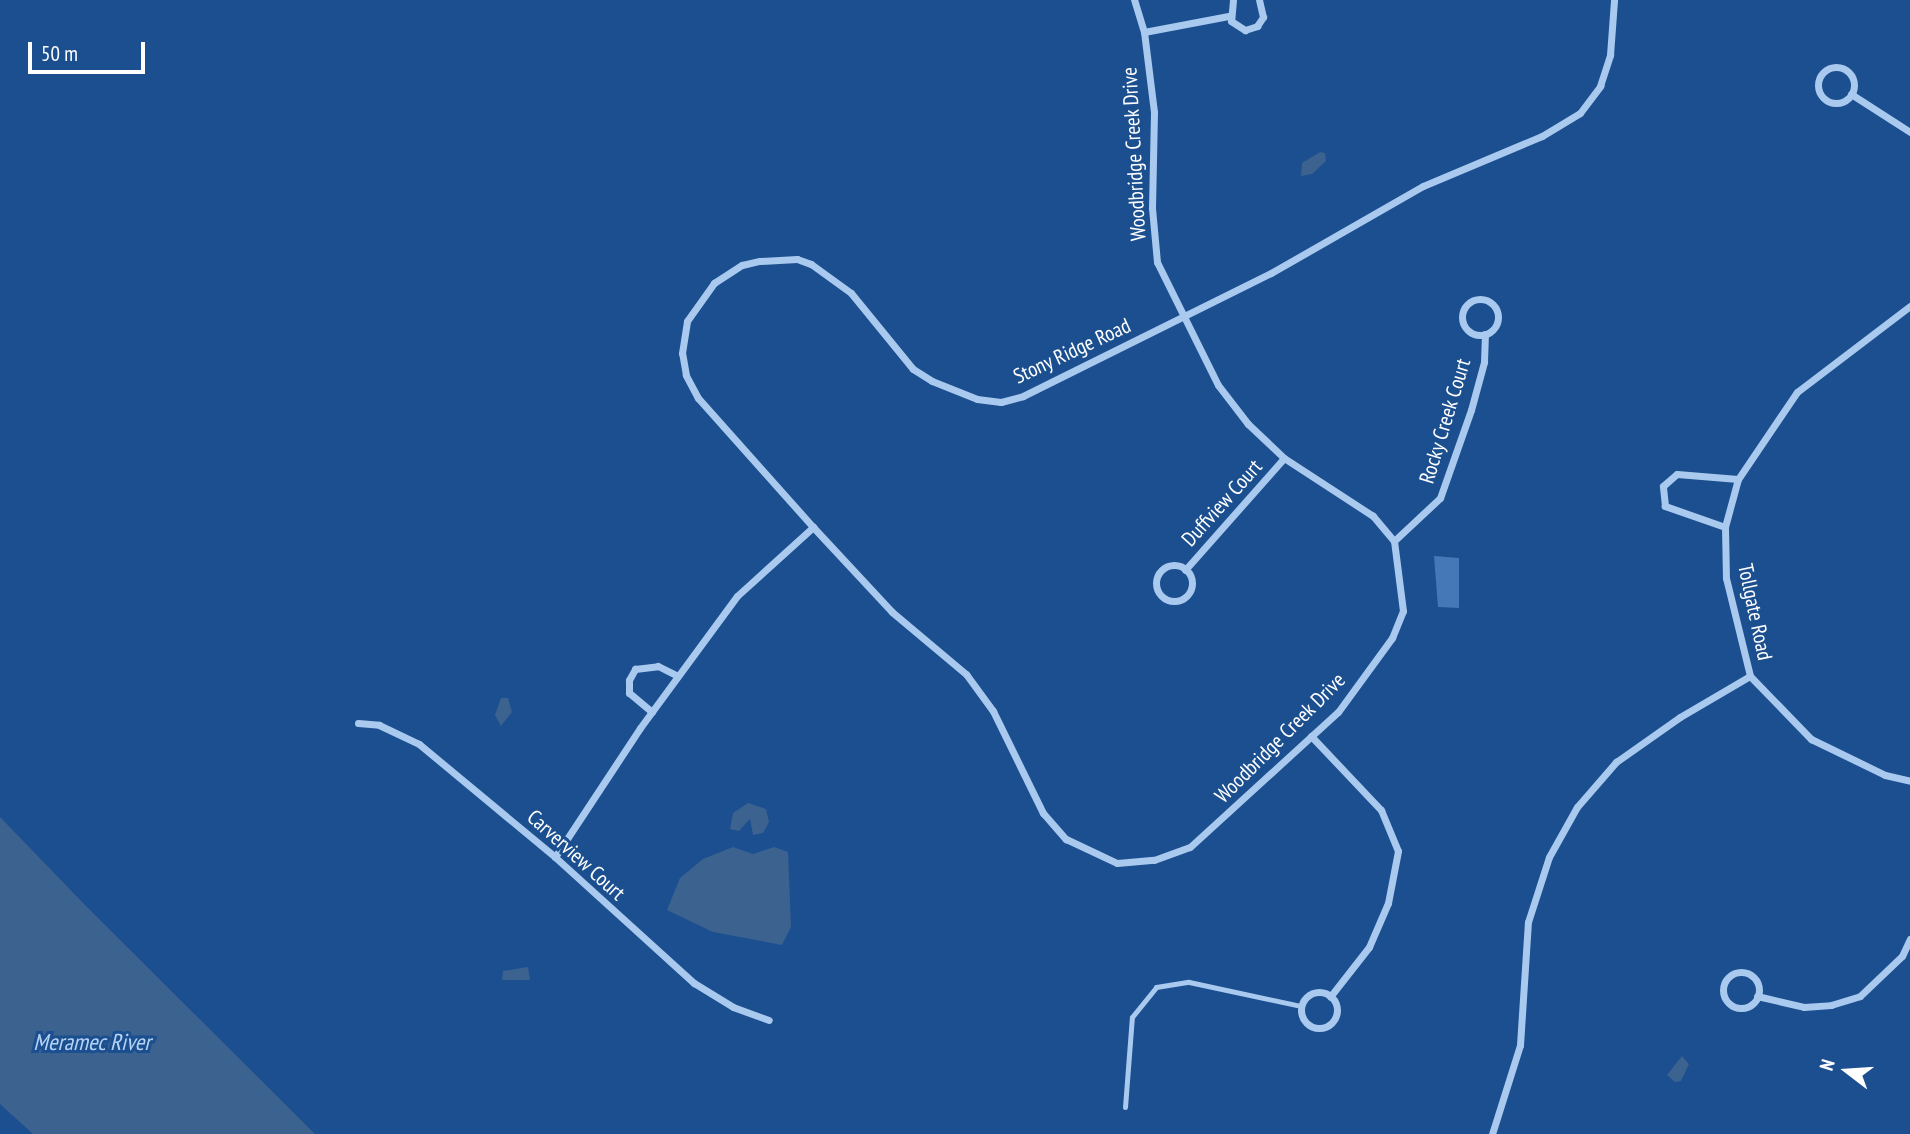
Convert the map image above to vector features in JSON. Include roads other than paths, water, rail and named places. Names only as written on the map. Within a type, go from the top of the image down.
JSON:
[{"type":"street","name":"Woodbridge Creek Drive","points":[[813,527],[892,612],[966,674],[993,711],[1043,813],[1066,839],[1089,853],[1117,863],[1154,860],[1190,848],[1338,712],[1392,638],[1403,611],[1394,541],[1355,502],[1284,458],[1248,424],[1218,385],[1157,262],[1152,208],[1154,112],[1144,32],[1134,0]]},
{"type":"street","points":[[1229,16],[1233,0]]},
{"type":"street","points":[[1229,16],[1240,29],[1256,26],[1263,17],[1259,0]]},
{"type":"street","name":"Stony Ridge Road","points":[[813,527],[698,398],[685,375],[682,354],[687,321],[714,283],[728,272],[779,259],[811,264],[851,293],[913,369],[955,393],[1002,402],[1045,386],[1343,235],[1423,186],[1542,136],[1580,113],[1600,86],[1610,55],[1614,0]]},
{"type":"street","points":[[1144,32],[1229,16]]},
{"type":"street","points":[[1827,69],[1844,69],[1854,83],[1851,94],[1841,102],[1829,101],[1820,94],[1820,77],[1827,69]]},
{"type":"street","points":[[1851,94],[1910,132]]},
{"type":"street","points":[[1472,302],[1488,302],[1496,311],[1497,322],[1485,334],[1473,334],[1465,326],[1462,316],[1472,302]]},
{"type":"street","name":"Tollgate Road","points":[[1910,306],[1797,392],[1738,479],[1726,527],[1726,578],[1750,676],[1811,739],[1885,775],[1910,781]]},
{"type":"street","name":"Rocky Creek Court","points":[[1394,541],[1440,498],[1485,362],[1485,334]]},
{"type":"street","name":"Duffview Court","points":[[1185,570],[1284,458]]},
{"type":"street","points":[[1726,527],[1665,506],[1663,486],[1677,474],[1738,479]]},
{"type":"street","points":[[555,857],[652,712],[737,596],[813,527]]},
{"type":"street","name":"Duffview Court","points":[[1171,565],[1185,570],[1191,582],[1188,593],[1179,600],[1162,596],[1156,587],[1161,571],[1171,565]]},
{"type":"street","points":[[652,712],[629,693],[629,680],[635,668],[658,666],[678,676]]},
{"type":"street","points":[[1492,1134],[1520,1045],[1528,922],[1549,857],[1577,807],[1616,762],[1680,717],[1750,676]]},
{"type":"street","name":"Carverview Court","points":[[358,723],[379,725],[419,744],[555,857],[694,983],[733,1007],[769,1020]]},
{"type":"street","points":[[1311,736],[1381,810],[1398,851],[1388,902],[1369,947],[1330,997]]},
{"type":"street","points":[[1757,996],[1804,1007],[1831,1005],[1860,996],[1902,956],[1910,939]]},
{"type":"street","points":[[1732,974],[1749,974],[1757,983],[1757,996],[1746,1007],[1734,1006],[1726,999],[1725,982],[1732,974]]},
{"type":"street","points":[[1316,992],[1330,997],[1336,1015],[1324,1027],[1307,1023],[1301,1006],[1316,992]]},
{"type":"lane","points":[[1125,1107],[1132,1017],[1156,987],[1189,982],[1301,1006]]},
{"type":"water","points":[[1320,152],[1325,153],[1326,161],[1312,174],[1301,176],[1302,163]]},
{"type":"water","points":[[501,698],[508,698],[512,712],[501,726],[495,715]]},
{"type":"water","points":[[748,803],[766,809],[769,822],[763,833],[753,835],[750,819],[739,831],[730,829],[733,813]]},
{"type":"water","name":"Meramec River","points":[[0,817],[315,1134],[33,1134],[0,1104]]},
{"type":"water","points":[[733,847],[753,854],[774,847],[788,852],[791,927],[782,945],[713,932],[667,910],[680,878],[703,859]]},
{"type":"water","points":[[528,967],[530,980],[502,980],[503,971]]},
{"type":"water","points":[[1682,1056],[1689,1064],[1681,1081],[1675,1082],[1667,1075]]}]
